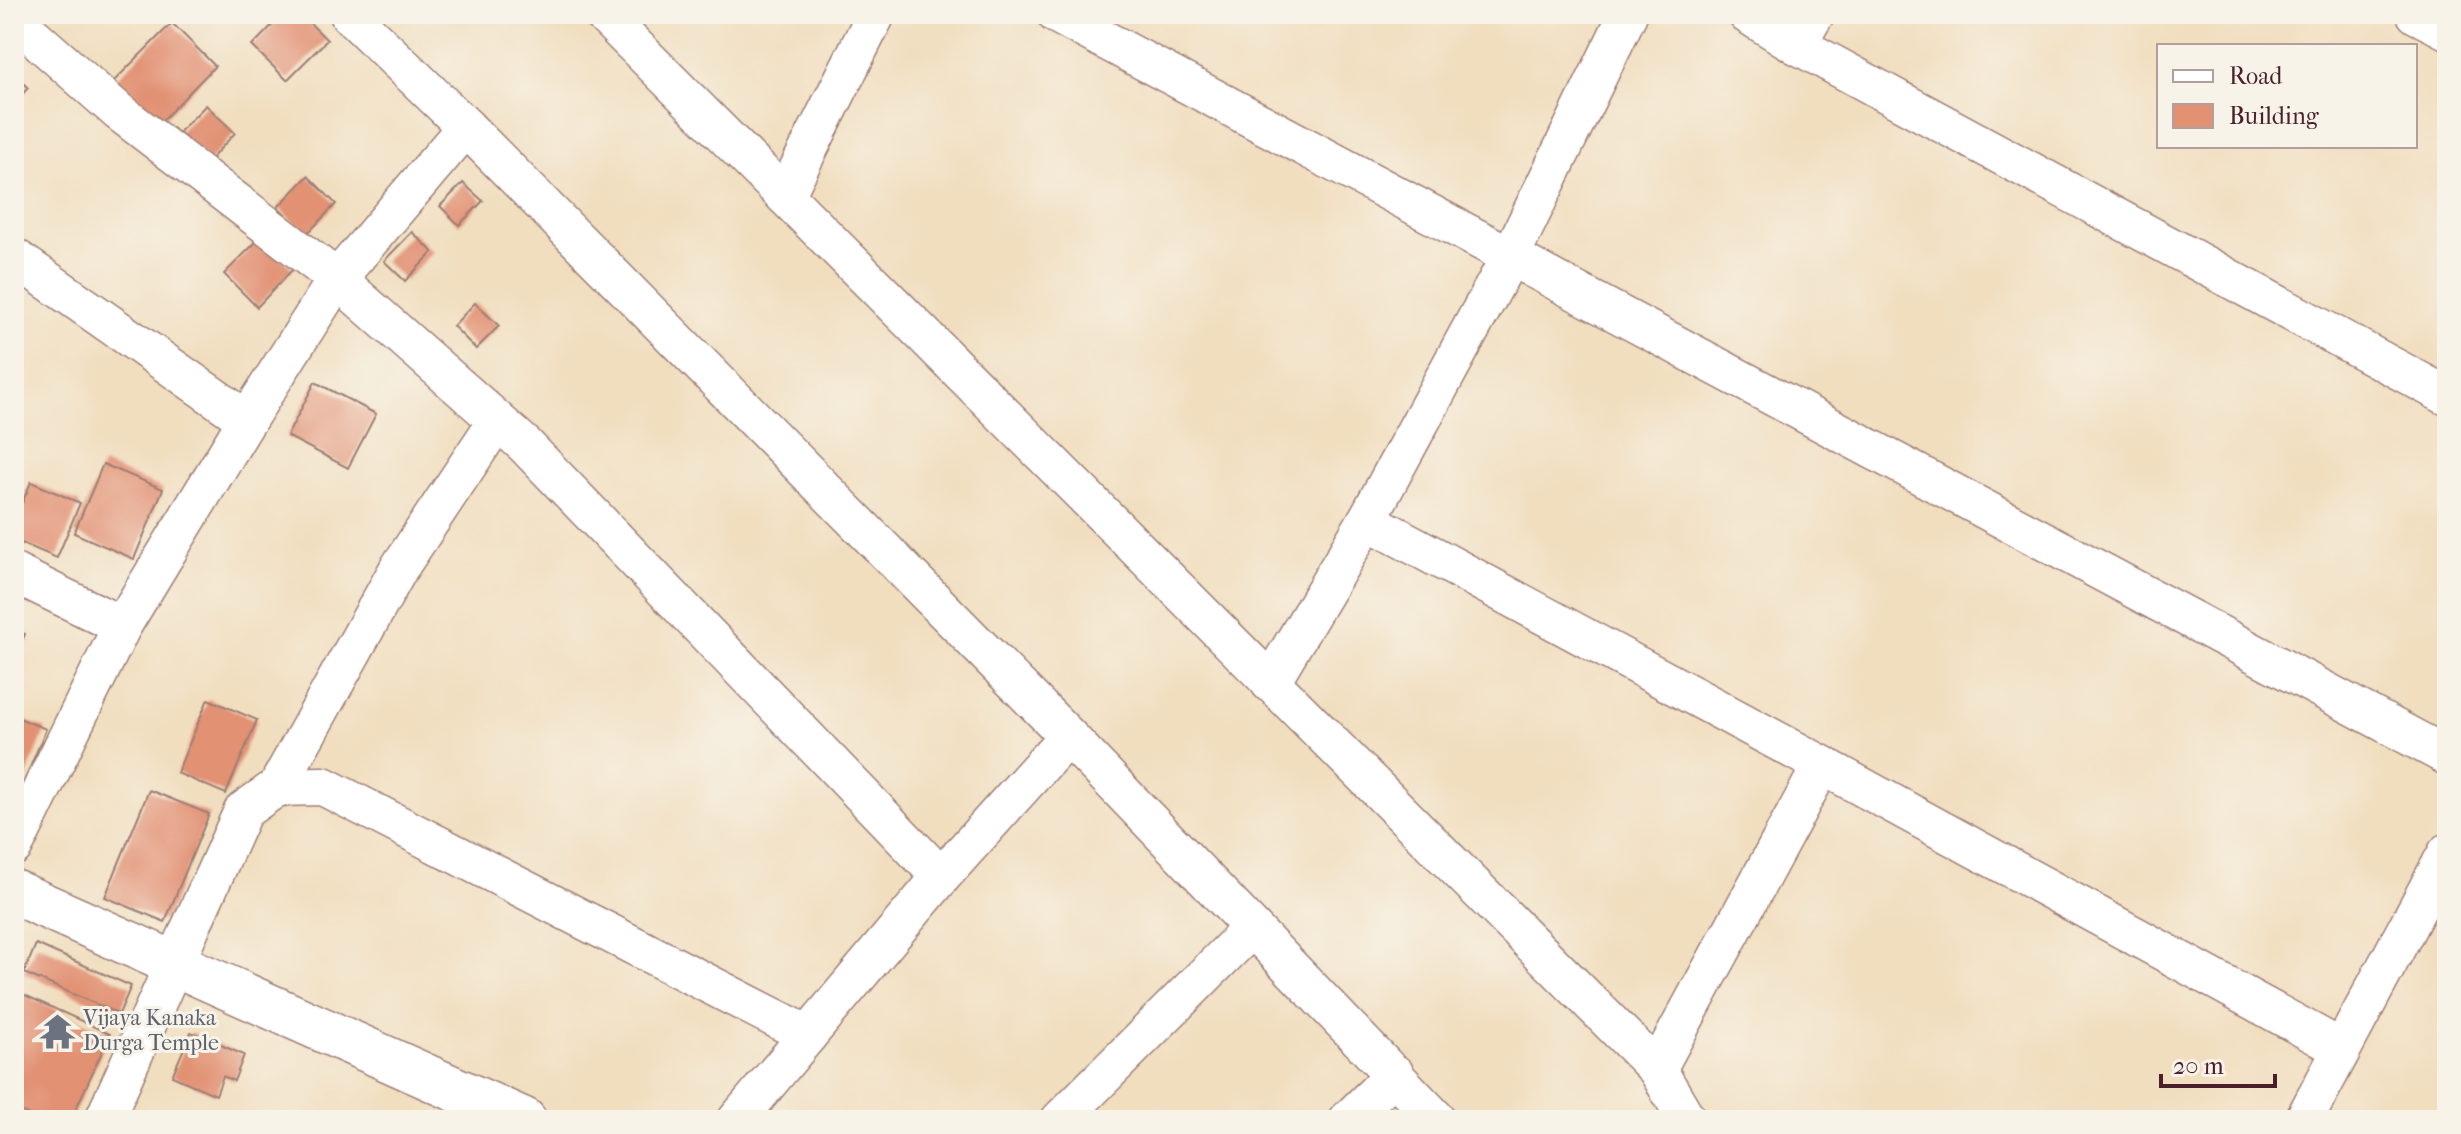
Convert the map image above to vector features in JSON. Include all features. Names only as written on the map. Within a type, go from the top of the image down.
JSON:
[{"type":"street","points":[[349,14],[466,127],[1068,736],[1437,1120]]},
{"type":"street","points":[[603,14],[1657,1069],[1687,1120]]},
{"type":"street","points":[[785,196],[876,14]]},
{"type":"street","points":[[1056,14],[2447,756]]},
{"type":"street","points":[[1270,683],[1367,520],[1510,257],[1628,14]]},
{"type":"street","points":[[1747,14],[1806,29],[2447,396]]},
{"type":"street","points":[[2416,14],[2447,30]]},
{"type":"street","points":[[14,19],[119,112],[337,279],[525,445],[941,877]]},
{"type":"street","points":[[14,846],[122,626],[247,420],[337,279],[466,127]]},
{"type":"street","points":[[14,257],[247,420]]},
{"type":"street","points":[[104,1120],[243,811],[277,787],[399,568],[497,421]]},
{"type":"street","points":[[1367,520],[2342,1049]]},
{"type":"street","points":[[14,573],[122,626]]},
{"type":"street","points":[[737,1120],[941,877],[1068,736]]},
{"type":"street","points":[[1657,1069],[1822,765]]},
{"type":"street","points":[[277,787],[323,786],[808,1035]]},
{"type":"street","points":[[2304,1120],[2447,853]]},
{"type":"street","points":[[14,892],[524,1120]]},
{"type":"street","points":[[1060,1120],[1252,928]]},
{"type":"street","points":[[1348,1120],[1395,1074]]},
{"type":"building","points":[[283,14],[301,14],[327,40],[287,80],[252,46]]},
{"type":"building","points":[[172,23],[215,66],[157,126],[113,82]]},
{"type":"building","points":[[14,74],[28,88],[14,103]]},
{"type":"building","points":[[206,105],[235,133],[209,161],[179,132]]},
{"type":"building","points":[[308,176],[336,204],[306,235],[278,207]]},
{"type":"building","points":[[463,183],[483,201],[459,225],[440,206]]},
{"type":"building","points":[[412,232],[433,252],[405,281],[384,261]]},
{"type":"building","points":[[260,238],[293,269],[257,307],[224,274]]},
{"type":"building","points":[[475,303],[499,326],[476,349],[453,326]]},
{"type":"building","points":[[315,382],[376,414],[348,468],[287,436]]},
{"type":"building","points":[[103,464],[163,489],[134,559],[74,533]]},
{"type":"building","points":[[31,482],[80,503],[57,558],[14,540],[14,522]]},
{"type":"building","points":[[14,629],[25,634],[14,660]]},
{"type":"building","points":[[208,699],[257,720],[226,794],[177,773]]},
{"type":"building","points":[[14,716],[46,729],[14,806]]},
{"type":"building","points":[[149,790],[209,814],[165,922],[105,897]]},
{"type":"building","points":[[36,944],[131,986],[119,1014],[24,973]]},
{"type":"building","points":[[18,992],[110,1034],[71,1120],[39,1120],[14,1108],[14,1002]]},
{"type":"building","points":[[191,1032],[244,1055],[234,1081],[223,1076],[216,1095],[172,1076]]},
{"type":"place","name":"Vijaya Kanaka Durga Temple","points":[[57,1031]]}]
